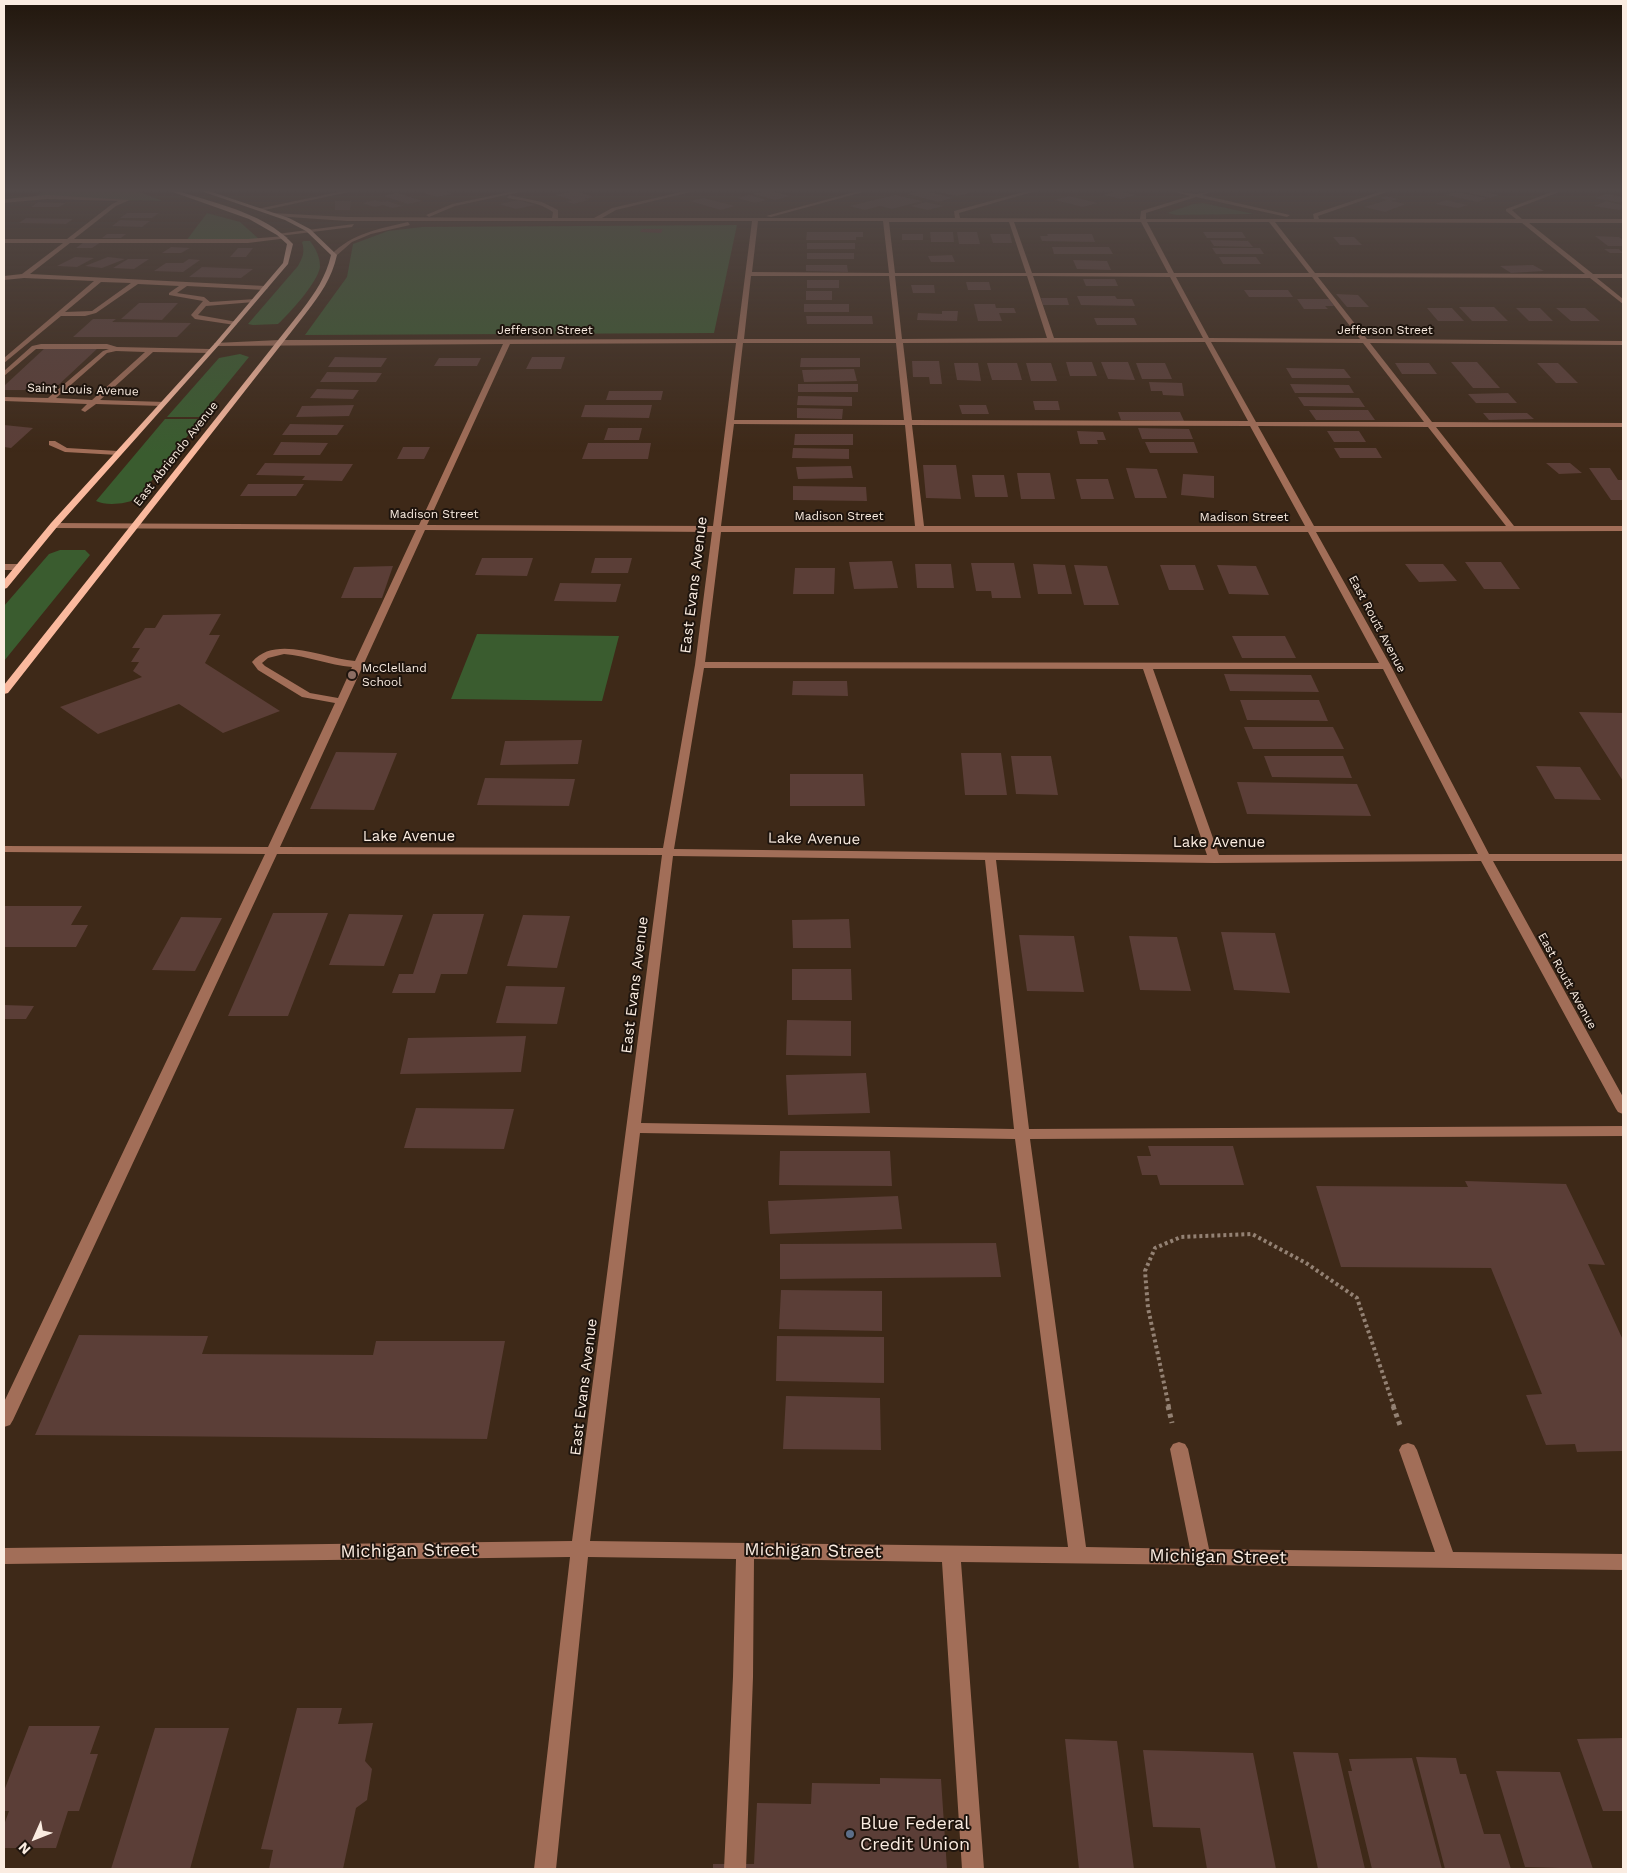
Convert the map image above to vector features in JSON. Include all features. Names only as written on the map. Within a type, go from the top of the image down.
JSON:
[{"type":"main road","points":[[4,586],[54,525],[217,344],[273,278]]},
{"type":"main road","name":"East Abriendo Avenue","points":[[4,691],[280,342],[327,278]]},
{"type":"street","points":[[69,278],[265,288]]},
{"type":"street","name":"East Evans Avenue","points":[[545,1869],[580,1549],[668,852],[700,665],[747,278]]},
{"type":"street","points":[[892,278],[920,529]]},
{"type":"street","points":[[1030,278],[1051,340]]},
{"type":"street","name":"East Routt Avenue","points":[[1174,278],[1312,529],[1386,666],[1485,857],[1623,1109]]},
{"type":"street","points":[[1316,278],[1512,529]]},
{"type":"street","points":[[1594,278],[1623,302]]},
{"type":"street","points":[[4,361],[99,280]]},
{"type":"street","points":[[59,314],[94,312],[138,281]]},
{"type":"street","points":[[186,284],[171,294],[202,298],[207,301],[194,315],[197,318],[235,323]]},
{"type":"street","points":[[204,304],[254,300]]},
{"type":"street","name":"Jefferson Street","points":[[217,344],[280,342],[739,340],[1207,340],[1623,343]]},
{"type":"street","points":[[4,1420],[272,851],[508,341]]},
{"type":"street","points":[[4,374],[34,347],[41,346],[107,346],[116,349],[210,351]]},
{"type":"street","points":[[50,400],[105,352],[116,349]]},
{"type":"street","points":[[85,410],[151,350]]},
{"type":"street","name":"Saint Louis Avenue","points":[[6,401],[50,400],[162,404]]},
{"type":"street","points":[[730,422],[1623,425]]},
{"type":"street","points":[[52,443],[65,450],[118,453]]},
{"type":"street","name":"Madison Street","points":[[54,525],[717,529],[1623,529]]},
{"type":"street","points":[[4,567],[20,567]]},
{"type":"street","points":[[341,701],[306,695],[261,668],[257,662],[272,654],[293,651],[312,654],[335,662],[358,664]]},
{"type":"street","points":[[700,665],[1386,666]]},
{"type":"street","points":[[1147,666],[1214,859]]},
{"type":"street","name":"Lake Avenue","points":[[4,849],[668,852],[1214,859],[1623,857]]},
{"type":"street","points":[[990,856],[1022,1134],[1078,1555]]},
{"type":"street","points":[[633,1128],[1022,1134],[1623,1131]]},
{"type":"street","points":[[1179,1449],[1201,1556]]},
{"type":"street","points":[[1408,1450],[1447,1560]]},
{"type":"street","name":"Michigan Street","points":[[4,1556],[580,1549],[1623,1562]]},
{"type":"street","points":[[734,1869],[745,1550]]},
{"type":"street","points":[[952,1554],[973,1869]]},
{"type":"path","points":[[1179,1449],[1163,1385],[1148,1308],[1146,1271],[1155,1248],[1181,1237],[1252,1234],[1306,1263],[1357,1298],[1408,1450]]},
{"type":"green space","points":[[287,278],[315,278],[296,306],[278,324],[248,324]]},
{"type":"green space","points":[[346,278],[726,278],[714,333],[305,335]]},
{"type":"green space","points":[[240,354],[249,357],[200,417],[167,417],[219,358]]},
{"type":"green space","points":[[165,419],[201,419],[137,499],[116,504],[105,504],[96,501]]},
{"type":"green space","points":[[60,550],[85,550],[90,555],[4,661],[4,606],[49,554]]},
{"type":"green space","points":[[477,634],[619,636],[602,701],[451,699]]},
{"type":"building","points":[[1083,279],[1115,279],[1118,286],[1086,286]]},
{"type":"building","points":[[807,280],[839,280],[839,288],[807,288]]},
{"type":"building","points":[[966,282],[989,282],[991,290],[968,290]]},
{"type":"building","points":[[911,285],[934,285],[935,293],[913,293]]},
{"type":"building","points":[[1244,290],[1288,290],[1293,297],[1249,297]]},
{"type":"building","points":[[806,291],[832,291],[832,300],[806,300]]},
{"type":"building","points":[[1336,294],[1358,295],[1369,307],[1347,307]]},
{"type":"building","points":[[1077,296],[1115,296],[1117,299],[1132,299],[1135,306],[1081,305]]},
{"type":"building","points":[[1041,298],[1067,298],[1069,305],[1043,305]]},
{"type":"building","points":[[1297,299],[1329,299],[1334,306],[1325,306],[1328,309],[1304,309]]},
{"type":"building","points":[[139,303],[178,303],[162,320],[121,319]]},
{"type":"building","points":[[804,304],[849,304],[849,312],[804,312]]},
{"type":"building","points":[[974,304],[995,304],[996,308],[1014,308],[1016,313],[999,313],[1002,321],[978,321]]},
{"type":"building","points":[[1459,307],[1494,307],[1508,321],[1472,321]]},
{"type":"building","points":[[1427,308],[1452,308],[1464,321],[1438,321]]},
{"type":"building","points":[[1516,308],[1540,308],[1553,321],[1529,321]]},
{"type":"building","points":[[1556,308],[1585,308],[1600,321],[1571,321]]},
{"type":"building","points":[[942,311],[958,311],[957,321],[917,320],[918,313],[942,314]]},
{"type":"building","points":[[806,316],[872,316],[873,324],[807,324]]},
{"type":"building","points":[[1094,318],[1134,318],[1137,325],[1097,325]]},
{"type":"building","points":[[93,319],[116,319],[112,322],[191,323],[177,337],[73,337]]},
{"type":"building","points":[[45,348],[98,348],[53,390],[4,390],[4,386]]},
{"type":"building","points":[[335,357],[387,358],[381,367],[328,367]]},
{"type":"building","points":[[532,357],[565,357],[561,369],[526,369]]},
{"type":"building","points":[[439,358],[481,358],[477,366],[434,366]]},
{"type":"building","points":[[801,358],[860,358],[860,367],[800,367]]},
{"type":"building","points":[[912,361],[939,361],[942,384],[930,384],[929,377],[913,377]]},
{"type":"building","points":[[1066,362],[1092,362],[1097,376],[1070,376]]},
{"type":"building","points":[[1101,362],[1128,362],[1135,380],[1108,379]]},
{"type":"building","points":[[1451,362],[1477,362],[1500,388],[1473,388]]},
{"type":"building","points":[[954,363],[978,363],[981,381],[957,380]]},
{"type":"building","points":[[987,363],[1017,363],[1022,380],[992,380]]},
{"type":"building","points":[[1026,363],[1051,363],[1057,381],[1031,381]]},
{"type":"building","points":[[1136,363],[1165,363],[1172,379],[1142,379]]},
{"type":"building","points":[[1395,363],[1429,363],[1437,374],[1402,374]]},
{"type":"building","points":[[1537,363],[1558,363],[1578,383],[1556,383]]},
{"type":"building","points":[[1286,368],[1344,369],[1351,378],[1292,378]]},
{"type":"building","points":[[854,369],[857,381],[804,382],[802,370]]},
{"type":"building","points":[[327,372],[382,373],[376,382],[320,382]]},
{"type":"building","points":[[1149,382],[1182,383],[1184,396],[1163,395],[1162,391],[1151,391]]},
{"type":"building","points":[[798,384],[858,384],[858,392],[798,392]]},
{"type":"building","points":[[1290,384],[1349,385],[1354,393],[1295,393]]},
{"type":"building","points":[[317,389],[359,390],[353,399],[310,398]]},
{"type":"building","points":[[609,391],[663,391],[661,400],[606,400]]},
{"type":"building","points":[[1508,393],[1517,403],[1476,403],[1468,394]]},
{"type":"building","points":[[798,396],[852,397],[852,406],[797,405]]},
{"type":"building","points":[[1298,397],[1359,398],[1365,407],[1304,406]]},
{"type":"building","points":[[1033,401],[1058,401],[1060,410],[1035,410]]},
{"type":"building","points":[[354,405],[349,416],[296,417],[302,406]]},
{"type":"building","points":[[585,405],[652,405],[649,418],[581,417]]},
{"type":"building","points":[[959,405],[986,405],[989,414],[962,414]]},
{"type":"building","points":[[797,408],[843,409],[842,419],[797,418]]},
{"type":"building","points":[[1309,410],[1368,410],[1375,420],[1316,420]]},
{"type":"building","points":[[1118,412],[1180,412],[1184,421],[1121,420]]},
{"type":"building","points":[[1483,413],[1527,413],[1534,419],[1489,420]]},
{"type":"building","points":[[290,424],[344,425],[337,435],[282,435]]},
{"type":"building","points":[[4,425],[33,428],[11,448],[4,447]]},
{"type":"building","points":[[608,428],[642,428],[639,440],[604,440]]},
{"type":"building","points":[[1138,428],[1189,429],[1193,439],[1142,439]]},
{"type":"building","points":[[1077,431],[1103,432],[1106,440],[1097,440],[1098,444],[1080,444]]},
{"type":"building","points":[[1327,431],[1359,431],[1366,442],[1334,442]]},
{"type":"building","points":[[795,434],[853,434],[853,445],[794,445]]},
{"type":"building","points":[[281,442],[328,443],[320,455],[273,455]]},
{"type":"building","points":[[1145,442],[1194,442],[1198,453],[1150,453]]},
{"type":"building","points":[[588,443],[651,443],[648,459],[582,459]]},
{"type":"building","points":[[403,447],[430,447],[424,459],[397,459]]},
{"type":"building","points":[[793,448],[849,449],[849,459],[792,458]]},
{"type":"building","points":[[1334,448],[1376,448],[1382,458],[1340,458]]},
{"type":"building","points":[[265,463],[353,464],[342,481],[302,480],[305,476],[256,475]]},
{"type":"building","points":[[1546,463],[1570,463],[1582,473],[1559,474]]},
{"type":"building","points":[[923,465],[956,465],[961,499],[926,498]]},
{"type":"building","points":[[851,466],[853,478],[798,479],[796,467]]},
{"type":"building","points":[[1126,468],[1157,469],[1167,498],[1135,498]]},
{"type":"building","points":[[1589,468],[1610,468],[1618,480],[1623,480],[1623,500],[1611,500]]},
{"type":"building","points":[[1017,473],[1050,473],[1055,499],[1021,499]]},
{"type":"building","points":[[1183,474],[1214,476],[1214,498],[1181,495]]},
{"type":"building","points":[[972,475],[1004,475],[1008,497],[975,497]]},
{"type":"building","points":[[1076,479],[1108,479],[1114,499],[1081,499]]},
{"type":"building","points":[[248,484],[304,484],[296,496],[240,496]]},
{"type":"building","points":[[793,486],[866,487],[867,501],[793,500]]},
{"type":"building","points":[[482,558],[533,558],[527,576],[475,575]]},
{"type":"building","points":[[595,558],[632,558],[628,573],[591,573]]},
{"type":"building","points":[[892,561],[898,588],[854,589],[849,562]]},
{"type":"building","points":[[1465,562],[1501,562],[1520,589],[1484,589]]},
{"type":"building","points":[[971,563],[1014,563],[1021,598],[992,598],[991,591],[976,591]]},
{"type":"building","points":[[915,564],[951,564],[954,588],[917,588]]},
{"type":"building","points":[[1033,564],[1065,565],[1072,594],[1038,594]]},
{"type":"building","points":[[1405,564],[1443,564],[1457,581],[1419,582]]},
{"type":"building","points":[[1074,565],[1107,566],[1119,605],[1084,605]]},
{"type":"building","points":[[1160,565],[1195,565],[1204,590],[1169,590]]},
{"type":"building","points":[[1217,565],[1256,566],[1269,595],[1229,594]]},
{"type":"building","points":[[393,566],[382,598],[341,598],[354,567]]},
{"type":"building","points":[[795,568],[835,568],[834,594],[793,594]]},
{"type":"building","points":[[560,583],[621,584],[616,602],[554,601]]},
{"type":"building","points":[[221,614],[209,635],[220,635],[205,663],[280,711],[223,733],[179,704],[98,734],[60,707],[142,677],[133,671],[139,662],[131,662],[140,648],[132,648],[145,628],[155,628],[163,615]]},
{"type":"building","points":[[1232,636],[1285,636],[1296,658],[1242,658]]},
{"type":"building","points":[[1224,674],[1311,675],[1319,692],[1230,691]]},
{"type":"building","points":[[793,681],[847,681],[848,696],[792,695]]},
{"type":"building","points":[[1240,700],[1319,700],[1328,721],[1247,720]]},
{"type":"building","points":[[1579,712],[1623,713],[1623,781]]},
{"type":"building","points":[[1244,727],[1333,727],[1344,749],[1253,749]]},
{"type":"building","points":[[582,740],[578,764],[500,765],[505,741]]},
{"type":"building","points":[[336,752],[397,753],[374,810],[310,809]]},
{"type":"building","points":[[961,753],[1001,753],[1007,795],[965,795]]},
{"type":"building","points":[[1011,756],[1051,756],[1058,795],[1016,794]]},
{"type":"building","points":[[1264,756],[1343,756],[1352,778],[1272,777]]},
{"type":"building","points":[[1536,766],[1580,767],[1601,800],[1555,799]]},
{"type":"building","points":[[790,774],[863,774],[865,806],[790,806]]},
{"type":"building","points":[[485,778],[575,779],[569,806],[477,805]]},
{"type":"building","points":[[1237,782],[1357,784],[1371,816],[1247,814]]},
{"type":"building","points":[[4,906],[82,906],[71,925],[88,925],[76,947],[4,947]]},
{"type":"building","points":[[273,913],[328,913],[288,1016],[228,1016]]},
{"type":"building","points":[[349,914],[403,915],[384,966],[329,965]]},
{"type":"building","points":[[433,914],[484,914],[467,974],[441,974],[435,993],[392,993],[399,974],[413,974]]},
{"type":"building","points":[[523,915],[570,916],[557,968],[507,966]]},
{"type":"building","points":[[181,917],[222,918],[195,971],[152,970]]},
{"type":"building","points":[[849,919],[851,948],[793,948],[792,920]]},
{"type":"building","points":[[1221,932],[1275,933],[1290,993],[1234,990]]},
{"type":"building","points":[[1019,935],[1074,936],[1084,992],[1027,991]]},
{"type":"building","points":[[1129,936],[1177,937],[1191,991],[1140,990]]},
{"type":"building","points":[[792,969],[851,969],[852,1000],[792,1000]]},
{"type":"building","points":[[506,986],[565,987],[557,1024],[496,1023]]},
{"type":"building","points":[[4,1005],[34,1006],[26,1019],[4,1019]]},
{"type":"building","points":[[787,1020],[851,1021],[851,1056],[786,1055]]},
{"type":"building","points":[[526,1036],[521,1072],[400,1074],[408,1038]]},
{"type":"building","points":[[866,1073],[870,1113],[788,1115],[786,1075]]},
{"type":"building","points":[[416,1108],[514,1109],[504,1149],[404,1148]]},
{"type":"building","points":[[1148,1146],[1233,1146],[1244,1185],[1160,1185],[1157,1175],[1142,1175],[1137,1156],[1151,1156]]},
{"type":"building","points":[[780,1151],[890,1151],[892,1186],[779,1185]]},
{"type":"building","points":[[1465,1181],[1566,1184],[1605,1265],[1588,1264],[1623,1340],[1623,1451],[1577,1452],[1575,1444],[1546,1445],[1526,1395],[1542,1394],[1491,1268],[1341,1267],[1316,1186],[1468,1187]]},
{"type":"building","points":[[898,1196],[902,1229],[770,1234],[768,1201]]},
{"type":"building","points":[[996,1243],[1001,1277],[780,1279],[780,1244]]},
{"type":"building","points":[[781,1290],[882,1291],[882,1331],[779,1329]]},
{"type":"building","points":[[79,1335],[208,1336],[202,1354],[373,1355],[376,1341],[505,1341],[487,1439],[35,1435]]},
{"type":"building","points":[[777,1336],[884,1337],[884,1383],[776,1381]]},
{"type":"building","points":[[786,1396],[880,1398],[881,1450],[783,1449]]},
{"type":"building","points":[[297,1708],[342,1708],[338,1724],[373,1723],[365,1761],[372,1769],[367,1800],[356,1808],[343,1869],[269,1869],[273,1850],[261,1849]]},
{"type":"building","points":[[29,1726],[100,1726],[90,1754],[98,1754],[79,1811],[68,1811],[56,1848],[4,1848],[4,1825],[9,1811],[4,1811],[4,1791]]},
{"type":"building","points":[[155,1728],[229,1728],[190,1869],[111,1869]]},
{"type":"building","points":[[1623,1738],[1623,1811],[1603,1811],[1577,1739]]},
{"type":"building","points":[[1065,1739],[1117,1741],[1134,1869],[1079,1869]]},
{"type":"building","points":[[1143,1750],[1253,1753],[1276,1869],[1207,1869],[1200,1828],[1153,1827]]},
{"type":"building","points":[[1293,1752],[1338,1753],[1365,1869],[1318,1869]]},
{"type":"building","points":[[1416,1757],[1456,1758],[1460,1774],[1466,1774],[1484,1834],[1500,1834],[1511,1869],[1445,1869]]},
{"type":"building","points":[[1412,1758],[1442,1869],[1372,1869],[1348,1771],[1352,1771],[1349,1759]]},
{"type":"building","points":[[1496,1771],[1560,1772],[1593,1869],[1525,1867]]},
{"type":"building","name":"Blue Federal Credit Union","points":[[880,1778],[941,1779],[947,1869],[713,1869],[713,1864],[754,1864],[757,1803],[811,1804],[812,1783],[880,1784]]},
{"type":"place","name":"McClelland School","points":[[352,675]]},
{"type":"place","name":"Blue Federal Credit Union","points":[[850,1834]]}]
